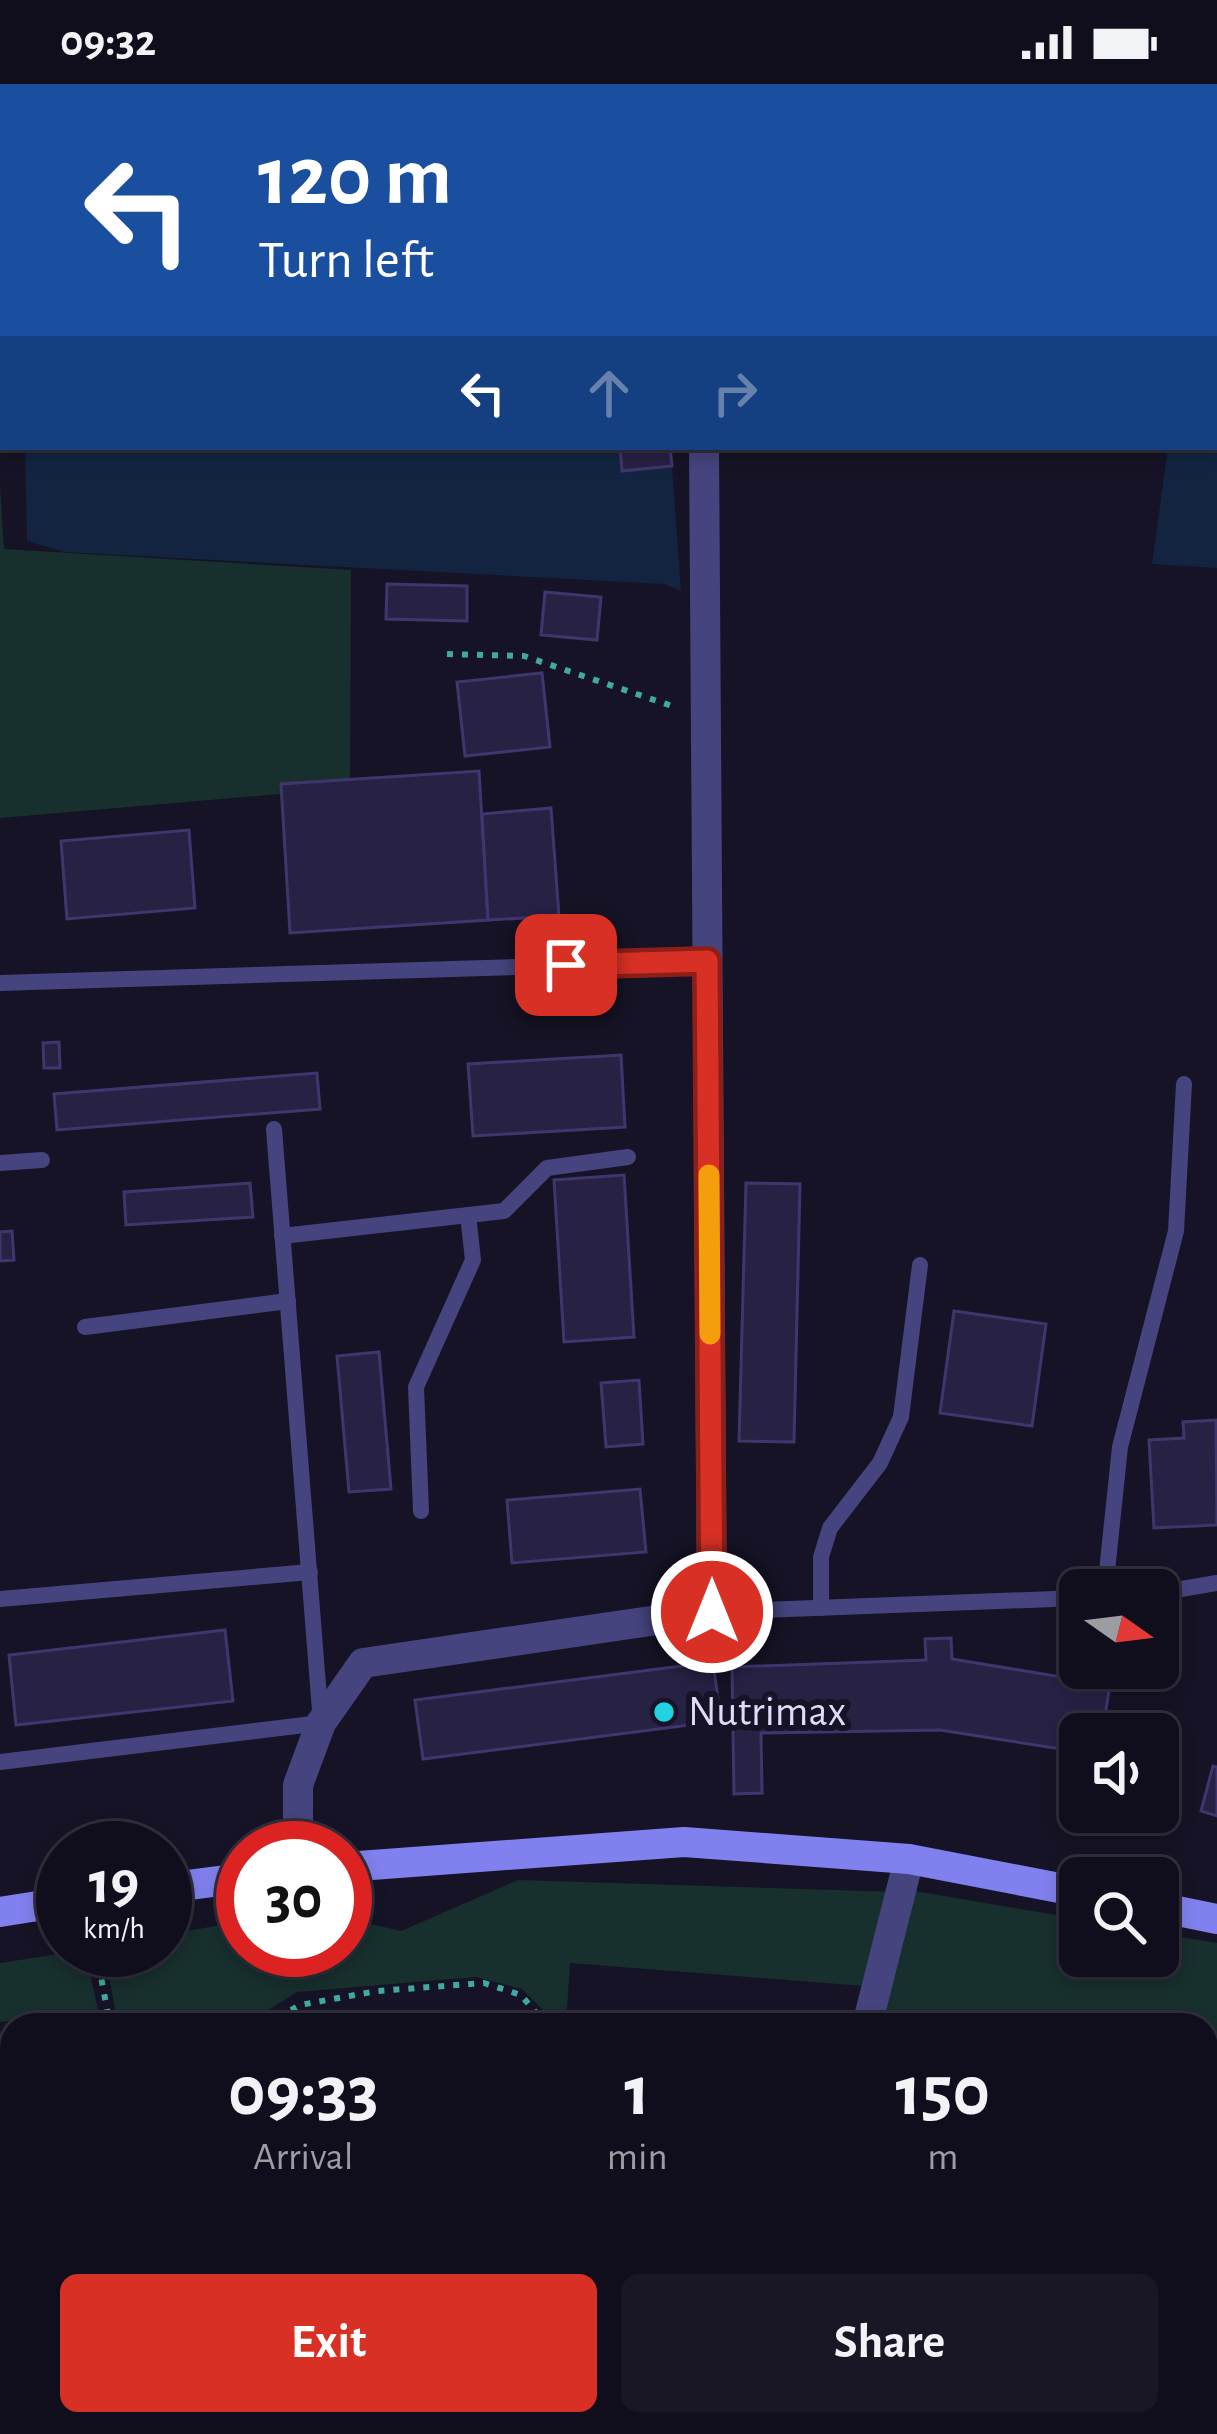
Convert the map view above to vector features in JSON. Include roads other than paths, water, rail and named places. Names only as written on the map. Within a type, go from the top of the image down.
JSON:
[{"type":"main road","points":[[372,1865],[684,1842],[909,1859],[1059,1888]]},
{"type":"main road","points":[[0,1912],[36,1906]]},
{"type":"main road","points":[[1179,1911],[1217,1919]]},
{"type":"street","points":[[298,1821],[298,1785],[321,1723],[363,1663],[712,1612],[704,450]]},
{"type":"street","points":[[870,2013],[909,1859]]},
{"type":"lane","points":[[0,983],[707,961]]},
{"type":"lane","points":[[1107,1569],[1120,1447],[1176,1231],[1184,1084]]},
{"type":"lane","points":[[0,1762],[321,1723],[274,1129]]},
{"type":"lane","points":[[282,1236],[504,1211],[547,1168],[628,1157]]},
{"type":"lane","points":[[0,1163],[42,1160]]},
{"type":"lane","points":[[422,1511],[416,1387],[473,1260],[468,1215]]},
{"type":"lane","points":[[821,1608],[821,1557],[830,1528],[880,1463],[901,1417],[920,1265]]},
{"type":"lane","points":[[86,1327],[288,1301]]},
{"type":"lane","points":[[0,1599],[310,1572]]},
{"type":"lane","points":[[1179,1589],[1217,1583]]},
{"type":"lane","points":[[712,1612],[1059,1599]]},
{"type":"water","points":[[25,450],[620,450],[623,470],[672,466],[681,591],[664,584],[64,552],[27,541]]},
{"type":"water","points":[[1168,450],[1217,450],[1217,568],[1152,564]]},
{"type":"place","name":"Nutrimax","points":[[664,1712]]}]
